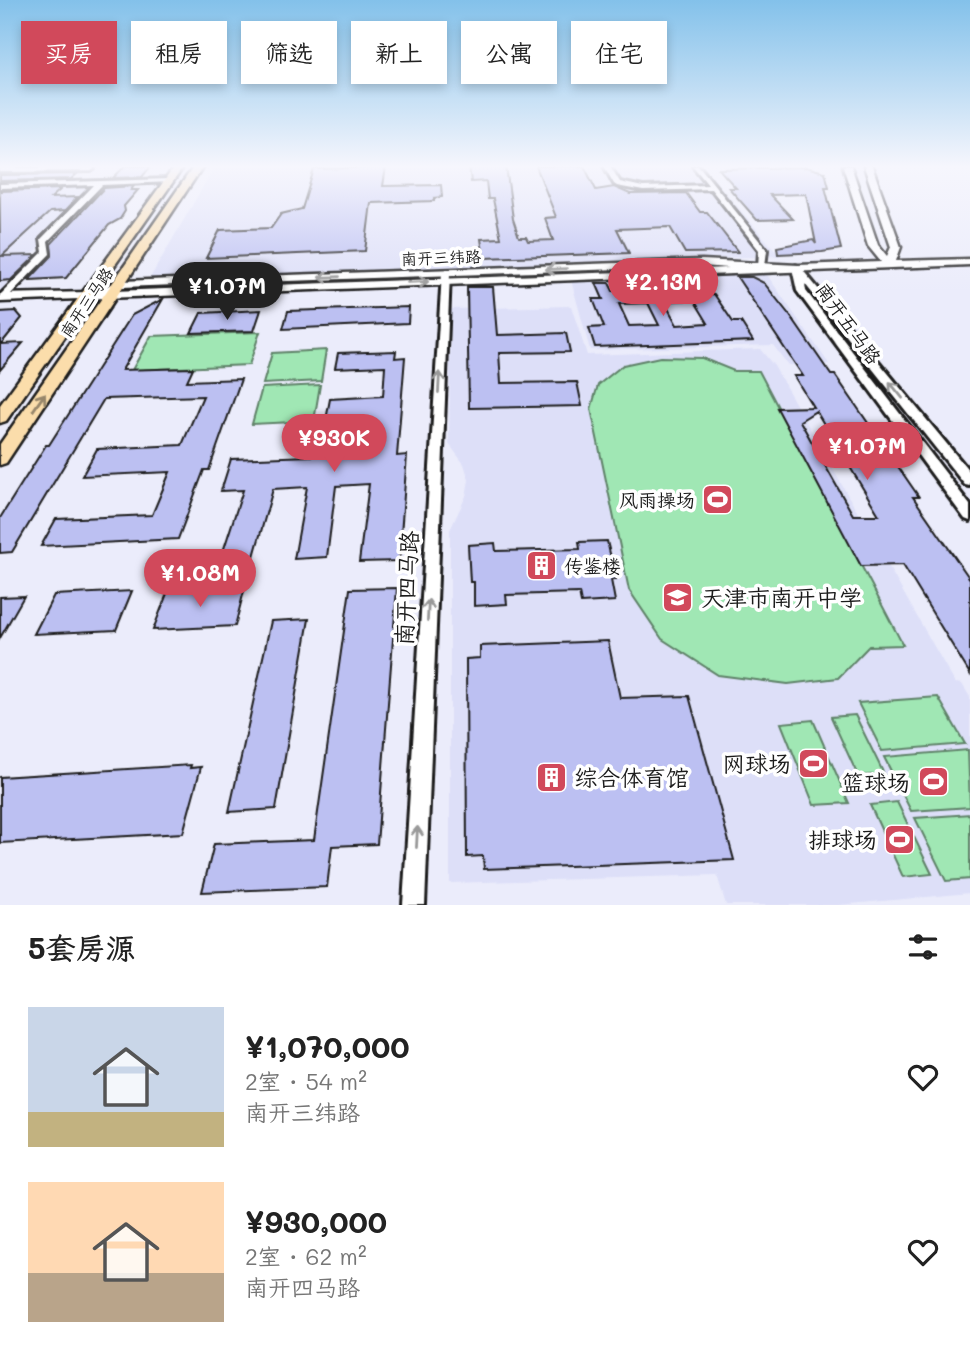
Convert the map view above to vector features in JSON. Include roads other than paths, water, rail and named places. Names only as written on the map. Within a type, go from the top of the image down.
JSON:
[{"type":"main road","name":"南开三马路","points":[[0,417],[6,400],[89,295],[150,208]]},
{"type":"main road","name":"南开三马路","points":[[0,458],[170,208]]},
{"type":"street","points":[[1,298],[47,251],[44,241],[76,208]]},
{"type":"street","points":[[731,208],[763,250],[761,266]]},
{"type":"street","points":[[861,208],[873,246],[888,264],[896,247],[883,208]]},
{"type":"street","name":"南开三纬路","points":[[1,298],[89,295],[117,289],[970,262]]},
{"type":"street","name":"南开三纬路","points":[[446,277],[702,263],[796,268]]},
{"type":"street","name":"南开五马路","points":[[796,268],[970,481]]},
{"type":"street","name":"南开五马路","points":[[796,268],[802,290],[970,515]]},
{"type":"street","name":"南开四马路","points":[[414,905],[446,277]]},
{"type":"place","name":"风雨操场","points":[[718,499]]},
{"type":"place","name":"传鉴楼","points":[[541,565]]},
{"type":"place","name":"天津市南开中学","points":[[678,597]]},
{"type":"place","name":"网球场","points":[[814,763]]},
{"type":"place","name":"综合体育馆","points":[[551,777]]},
{"type":"place","name":"篮球场","points":[[933,782]]},
{"type":"place","name":"排球场","points":[[900,839]]}]
